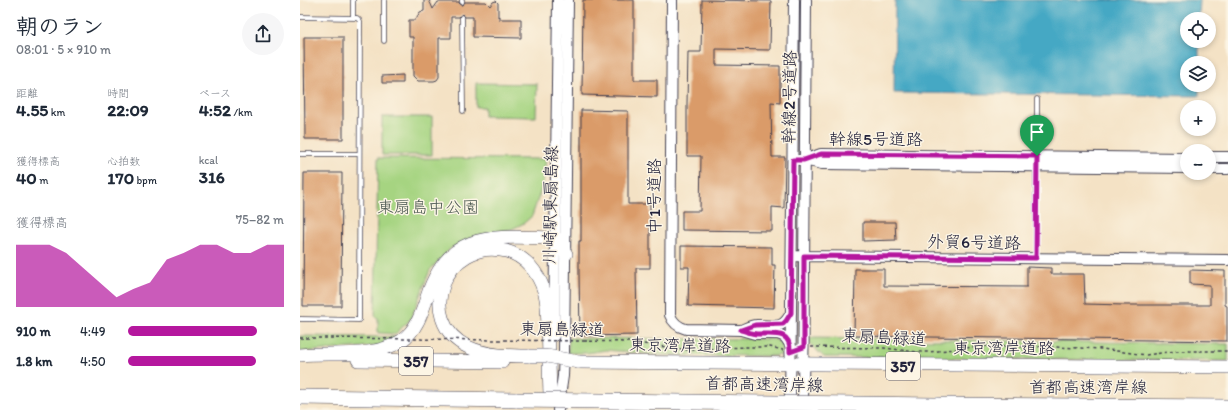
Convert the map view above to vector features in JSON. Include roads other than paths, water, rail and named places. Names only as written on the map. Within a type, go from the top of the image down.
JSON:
[{"type":"highway","points":[[300,355],[352,354],[370,352],[392,346],[402,340],[411,331],[419,319],[433,282],[444,263],[450,255],[464,246],[478,241],[504,237],[556,238],[566,254]]},
{"type":"highway","points":[[531,359],[480,351],[467,346],[450,332],[442,314],[440,293],[446,277],[457,262],[473,253],[496,249],[519,256],[533,270],[542,283],[546,299],[550,394]]},
{"type":"highway","name":"東京湾岸道路","points":[[300,360],[531,359],[578,362],[794,357],[1228,367]]},
{"type":"highway","name":"首都高速湾岸線","points":[[300,397],[1228,407]]},
{"type":"street","name":"川崎駅東扇島線","points":[[547,410],[550,394],[555,322],[558,0]]},
{"type":"street","name":"川崎駅東扇島線","points":[[558,410],[564,357],[568,0]]},
{"type":"street","name":"中1号道路","points":[[672,0],[670,315],[677,325],[686,329],[741,330],[755,334],[782,335],[788,340],[794,357]]},
{"type":"street","name":"幹線2号道路","points":[[794,0],[791,313],[794,357],[803,410]]},
{"type":"street","name":"幹線2号道路","points":[[790,410],[794,357],[804,347],[806,0]]},
{"type":"street","name":"幹線5号道路","points":[[804,160],[821,154],[1180,158]]},
{"type":"street","points":[[1216,157],[1228,157]]},
{"type":"street","points":[[793,160],[804,160]]},
{"type":"street","name":"幹線5号道路","points":[[804,160],[822,164],[1180,168]]},
{"type":"street","points":[[1216,169],[1228,169]]},
{"type":"street","name":"外貿6号道路","points":[[792,256],[1228,260]]},
{"type":"street","name":"中1号道路","points":[[741,330],[755,325],[783,324],[791,313]]},
{"type":"lane","points":[[353,18],[354,0]]},
{"type":"lane","points":[[384,0],[384,41]]},
{"type":"lane","points":[[462,16],[462,111]]},
{"type":"lane","points":[[300,17],[357,18],[360,21],[359,320],[300,319]]},
{"type":"lane","points":[[1036,258],[1037,99]]},
{"type":"lane","points":[[300,154],[359,154]]},
{"type":"water","points":[[895,0],[1200,0],[1199,12],[1180,12],[1180,48],[1199,48],[1199,56],[1180,56],[1180,92],[1199,92],[1199,96],[894,93]]},
{"type":"park label","name":"東扇島中公園","points":[[428,207]]}]
